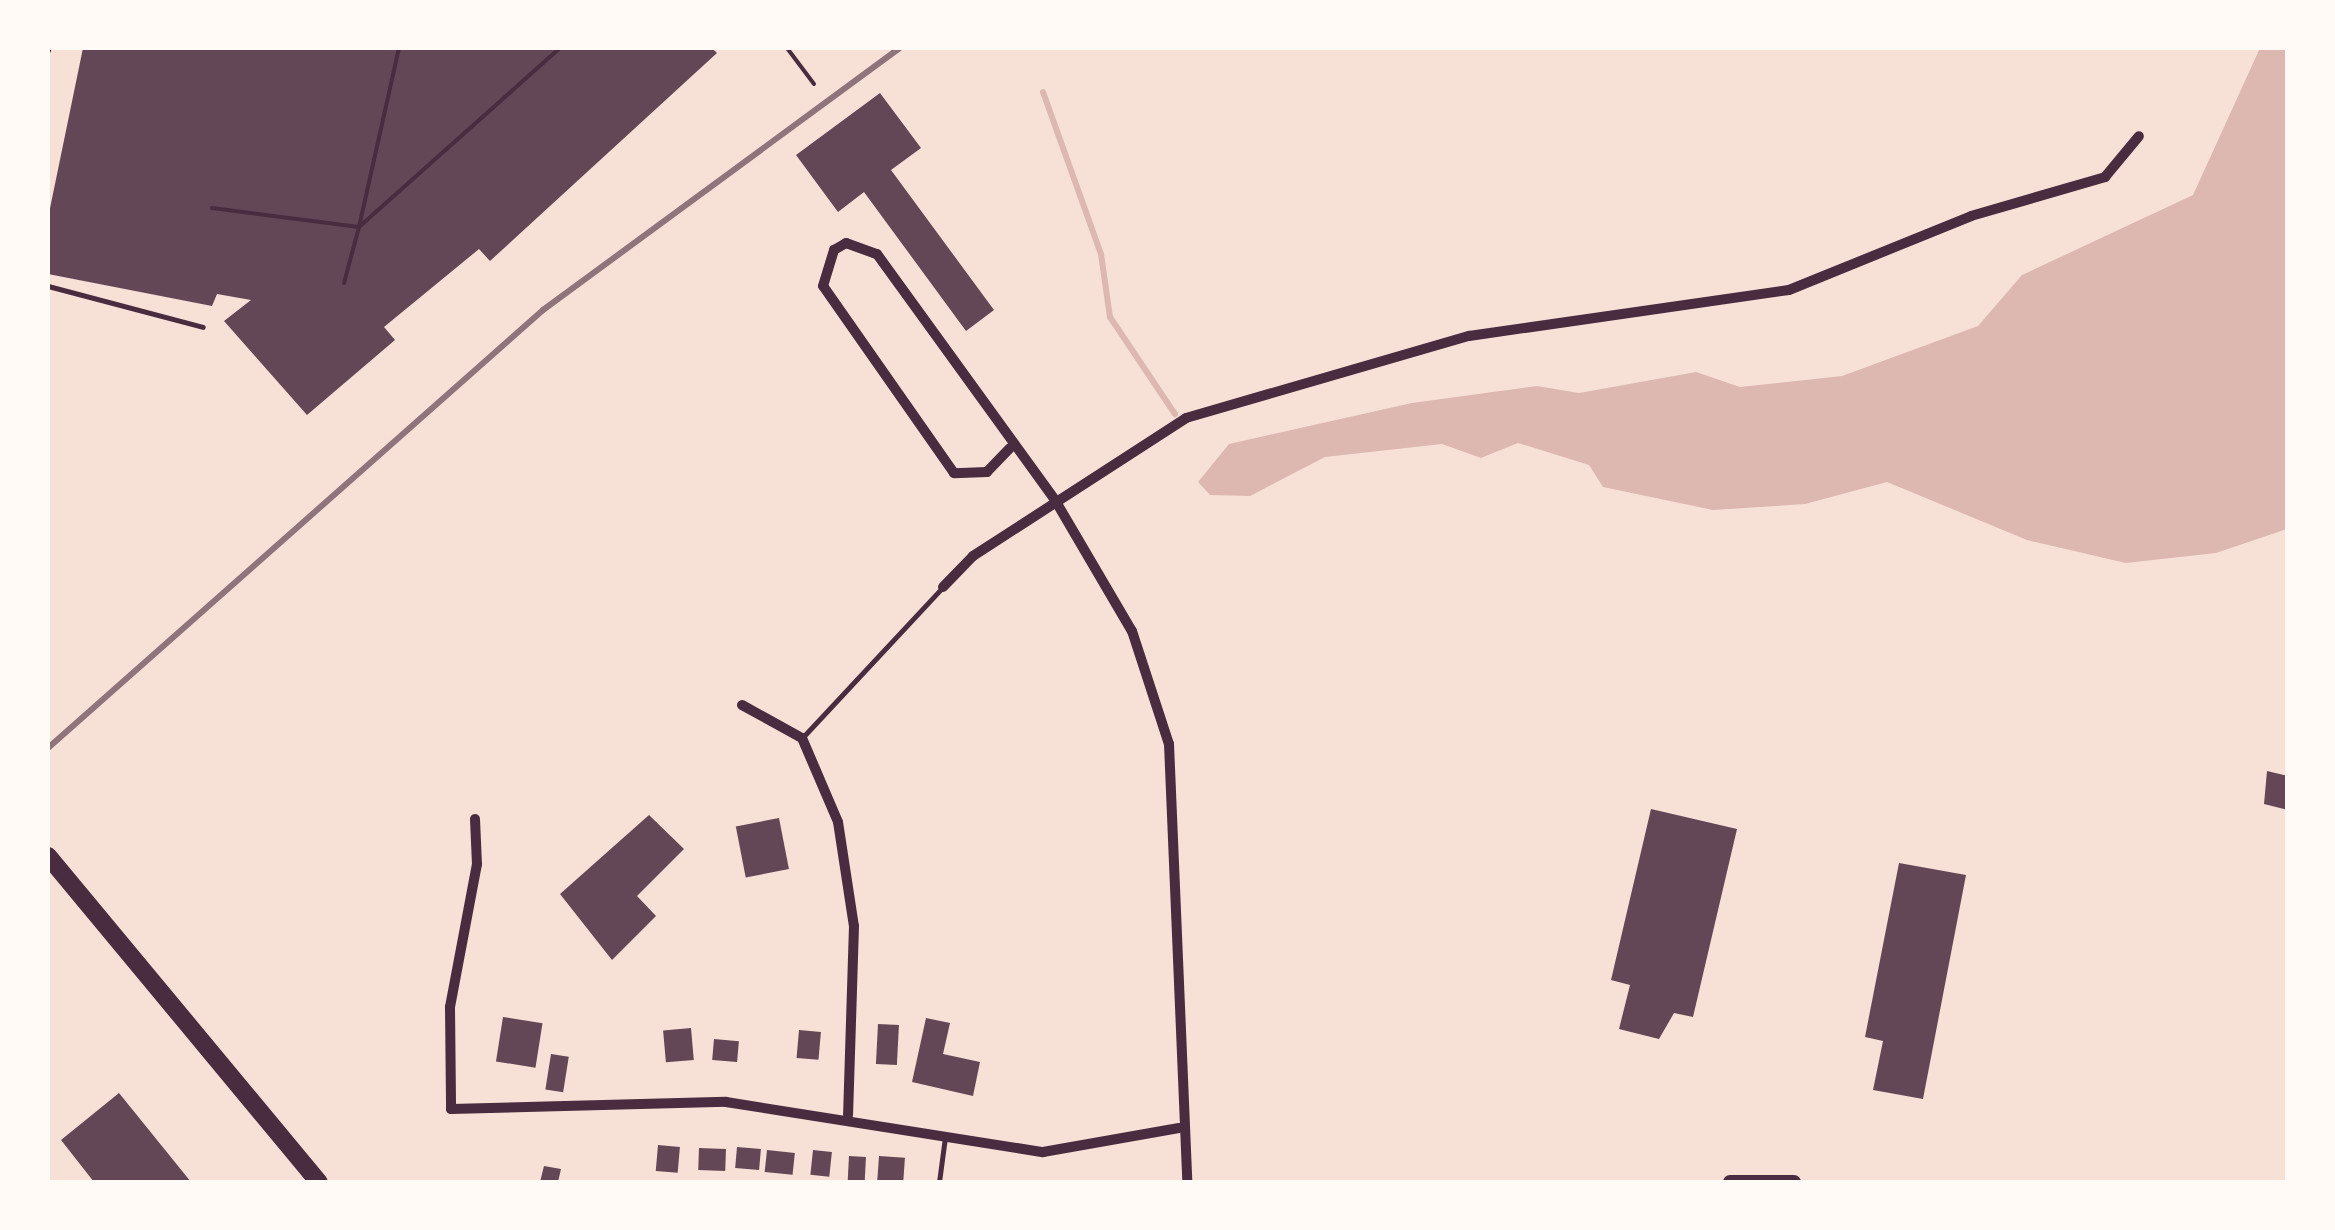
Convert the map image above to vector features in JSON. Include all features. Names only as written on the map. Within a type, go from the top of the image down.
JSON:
[{"type":"highway","points":[[48,856],[319,1182]]},
{"type":"street","points":[[942,587],[1054,500],[1186,418],[1469,336],[1788,290],[1971,216],[2105,178],[2139,136]]},
{"type":"street","points":[[1010,448],[987,472],[954,472],[823,286],[834,250],[846,243],[878,254],[1010,448],[1054,500],[1132,631],[1169,744],[1180,1128],[1186,1182]]},
{"type":"street","points":[[742,704],[802,738],[838,822],[852,892],[848,1115]]},
{"type":"street","points":[[475,820],[478,864],[450,1006],[451,1109],[726,1102],[848,1115],[1043,1152],[1180,1128]]},
{"type":"street","points":[[1730,1182],[1794,1182]]},
{"type":"lane","points":[[48,286],[203,327]]},
{"type":"lane","points":[[802,738],[942,587]]},
{"type":"lane","points":[[939,1182],[945,1134]]},
{"type":"path","points":[[344,282],[398,48]]},
{"type":"path","points":[[547,48],[552,54]]},
{"type":"path","points":[[212,208],[359,227],[560,48]]},
{"type":"path","points":[[786,48],[814,84]]},
{"type":"shaded area","points":[[2260,48],[2287,48],[2287,529],[2216,553],[2126,563],[2027,540],[1887,482],[1805,504],[1713,510],[1603,487],[1589,465],[1518,443],[1481,458],[1442,444],[1325,457],[1250,496],[1210,495],[1198,482],[1229,444],[1412,403],[1537,386],[1579,393],[1696,372],[1740,387],[1842,376],[1978,326],[2022,275],[2193,195]]},
{"type":"building","points":[[83,48],[712,48],[717,53],[490,261],[479,249],[384,327],[395,340],[307,415],[224,321],[251,300],[217,294],[212,306],[48,274],[48,218]]},
{"type":"building","points":[[880,93],[921,148],[891,170],[994,310],[966,331],[864,192],[838,212],[796,155]]},
{"type":"building","points":[[2267,771],[2288,776],[2288,810],[2264,804]]},
{"type":"building","points":[[1651,809],[1737,829],[1693,1017],[1674,1013],[1659,1039],[1619,1029],[1630,985],[1611,980]]},
{"type":"building","points":[[649,815],[684,849],[637,896],[656,916],[612,960],[560,894]]},
{"type":"building","points":[[779,818],[789,869],[746,877],[736,826]]},
{"type":"building","points":[[1899,863],[1966,875],[1923,1099],[1873,1090],[1883,1041],[1865,1037]]},
{"type":"building","points":[[503,1017],[543,1023],[535,1068],[496,1061]]},
{"type":"building","points":[[926,1018],[950,1023],[943,1054],[980,1062],[973,1096],[912,1082]]},
{"type":"building","points":[[878,1024],[899,1025],[897,1065],[876,1064]]},
{"type":"building","points":[[691,1028],[694,1060],[666,1062],[663,1030]]},
{"type":"building","points":[[799,1030],[821,1032],[818,1060],[797,1058]]},
{"type":"building","points":[[714,1039],[739,1041],[737,1062],[712,1060]]},
{"type":"building","points":[[551,1054],[569,1057],[563,1092],[545,1090]]},
{"type":"building","points":[[119,1093],[191,1182],[94,1182],[61,1140]]},
{"type":"building","points":[[658,1145],[680,1147],[678,1173],[656,1171]]},
{"type":"building","points":[[737,1147],[761,1149],[759,1170],[735,1168]]},
{"type":"building","points":[[699,1148],[726,1149],[725,1171],[698,1170]]},
{"type":"building","points":[[767,1150],[795,1153],[793,1175],[765,1172]]},
{"type":"building","points":[[813,1150],[832,1152],[829,1177],[810,1175]]},
{"type":"building","points":[[849,1156],[866,1157],[865,1182],[848,1182]]},
{"type":"building","points":[[879,1156],[905,1158],[903,1182],[877,1182]]},
{"type":"building","points":[[544,1166],[561,1169],[558,1182],[540,1182]]},
{"type":"waterway","points":[[1043,92],[1101,254],[1110,317],[1175,414]]},
{"type":"railway","points":[[48,748],[543,310],[900,48]]}]
